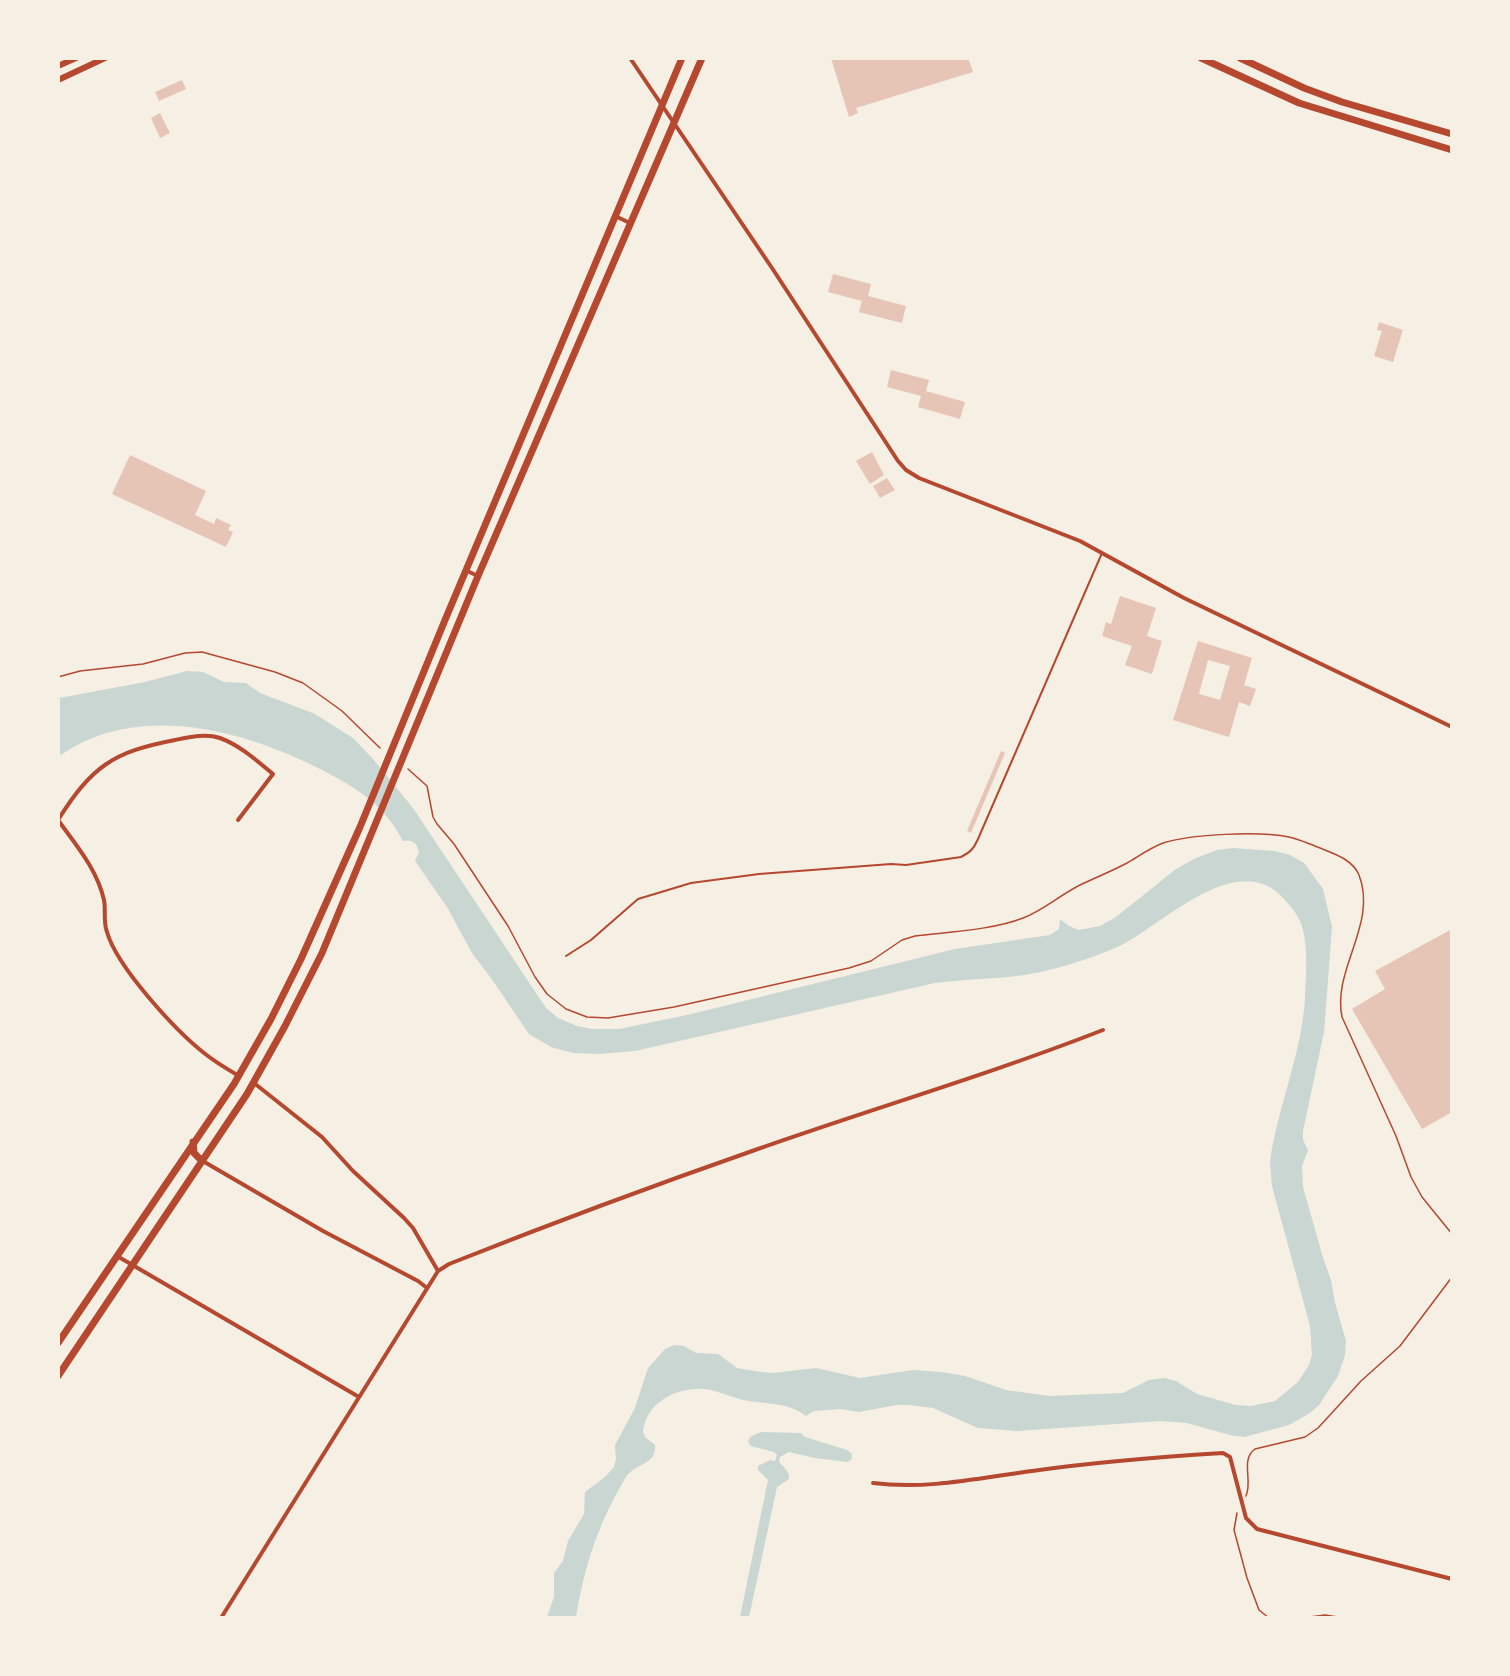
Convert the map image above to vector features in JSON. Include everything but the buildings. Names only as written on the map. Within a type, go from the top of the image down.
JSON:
[{"type":"main road","points":[[58,66],[76,58]]},
{"type":"main road","points":[[58,80],[105,58]]},
{"type":"main road","points":[[58,1343],[239,1076],[301,959],[360,827],[682,58]]},
{"type":"main road","points":[[58,1376],[254,1083],[322,952],[478,576],[702,58]]},
{"type":"main road","points":[[1201,58],[1299,103],[1452,150]]},
{"type":"main road","points":[[1240,58],[1304,88],[1342,102],[1452,134]]},
{"type":"main road","points":[[193,1143],[194,1153],[201,1160]]},
{"type":"main road","points":[[188,1150],[194,1157],[196,1168]]},
{"type":"street","points":[[630,58],[906,470],[919,478],[982,504],[1061,532],[1184,598],[1452,727]]},
{"type":"street","points":[[615,216],[630,223]]},
{"type":"street","points":[[466,571],[478,576]]},
{"type":"street","points":[[238,820],[273,774],[237,746],[219,737],[206,735],[147,745],[106,763],[86,779],[58,820],[95,875],[104,900],[106,931],[131,974],[151,1000],[192,1043],[239,1076]]},
{"type":"street","points":[[221,1617],[438,1271],[449,1264],[599,1206],[756,1149],[1024,1061],[1102,1030]]},
{"type":"street","points":[[254,1083],[322,1137],[404,1218],[413,1228],[438,1271]]},
{"type":"street","points":[[201,1160],[427,1288]]},
{"type":"street","points":[[117,1256],[359,1397]]},
{"type":"street","points":[[873,1483],[893,1485],[957,1482],[1032,1471],[1223,1453],[1230,1457],[1246,1518],[1257,1529],[1452,1579]]},
{"type":"lane","points":[[566,956],[591,940],[638,899],[691,883],[759,874],[891,864],[906,865],[969,853],[978,839],[1102,553]]},
{"type":"path","points":[[58,677],[80,671],[143,664],[185,652],[202,652],[275,672],[303,683],[342,711],[380,748]]},
{"type":"path","points":[[408,769],[427,786],[433,817],[437,824],[454,844],[482,886],[547,994],[566,1009],[596,1018],[674,1007],[849,968],[871,961],[902,940],[915,936],[1015,921],[1037,912],[1075,888],[1148,850],[1177,840],[1230,835],[1282,836],[1340,856],[1357,870],[1363,894],[1359,933],[1340,999],[1342,1017],[1396,1136],[1411,1177],[1422,1197],[1452,1234]]},
{"type":"path","points":[[1269,1617],[1260,1611],[1255,1602],[1237,1543],[1234,1524],[1249,1491],[1247,1460],[1249,1455],[1255,1449],[1305,1437],[1318,1428],[1368,1374],[1400,1346],[1452,1277]]},
{"type":"path","points":[[1302,1617],[1325,1615],[1344,1617]]},
{"type":"shaded area","points":[[187,671],[203,672],[224,682],[246,683],[260,693],[315,714],[353,738],[413,808],[546,1008],[558,1018],[592,1029],[619,1029],[687,1015],[955,949],[1050,935],[1059,929],[1060,919],[1079,930],[1100,926],[1116,917],[1176,869],[1217,850],[1233,848],[1274,851],[1290,855],[1304,863],[1323,889],[1332,927],[1324,1032],[1303,1131],[1303,1140],[1308,1150],[1302,1166],[1303,1187],[1331,1280],[1346,1341],[1345,1355],[1338,1376],[1319,1405],[1310,1413],[1289,1425],[1244,1437],[1187,1423],[1160,1421],[1017,1431],[978,1428],[933,1408],[910,1405],[896,1405],[859,1412],[841,1409],[814,1411],[806,1416],[786,1406],[743,1400],[705,1389],[674,1394],[657,1405],[645,1421],[643,1432],[645,1437],[655,1445],[655,1452],[649,1460],[630,1472],[616,1494],[600,1528],[588,1562],[576,1617],[547,1617],[554,1597],[554,1573],[563,1561],[568,1541],[584,1514],[585,1492],[614,1467],[615,1445],[635,1408],[648,1368],[665,1349],[674,1345],[684,1346],[696,1353],[718,1354],[737,1368],[761,1372],[774,1373],[816,1368],[860,1378],[913,1370],[941,1372],[965,1376],[1006,1390],[1049,1396],[1123,1393],[1149,1380],[1164,1378],[1176,1381],[1197,1394],[1236,1405],[1251,1406],[1275,1401],[1298,1382],[1309,1365],[1312,1355],[1310,1326],[1272,1186],[1270,1161],[1303,1019],[1306,959],[1305,939],[1300,921],[1284,899],[1267,886],[1248,881],[1227,884],[1186,903],[1119,946],[1087,959],[1052,969],[1014,976],[935,983],[635,1051],[599,1054],[573,1053],[551,1047],[529,1034],[472,953],[447,907],[415,861],[419,852],[417,846],[411,841],[403,841],[395,827],[376,805],[341,780],[289,754],[262,744],[205,729],[175,726],[146,726],[118,730],[86,741],[59,756],[59,698],[145,682]]},
{"type":"shaded area","points":[[761,1432],[801,1433],[805,1437],[847,1450],[852,1454],[852,1459],[848,1462],[789,1452],[780,1457],[779,1462],[788,1472],[789,1479],[777,1487],[749,1617],[740,1617],[768,1480],[758,1470],[758,1466],[770,1460],[775,1461],[777,1455],[774,1452],[751,1446],[748,1442],[750,1437]]}]
